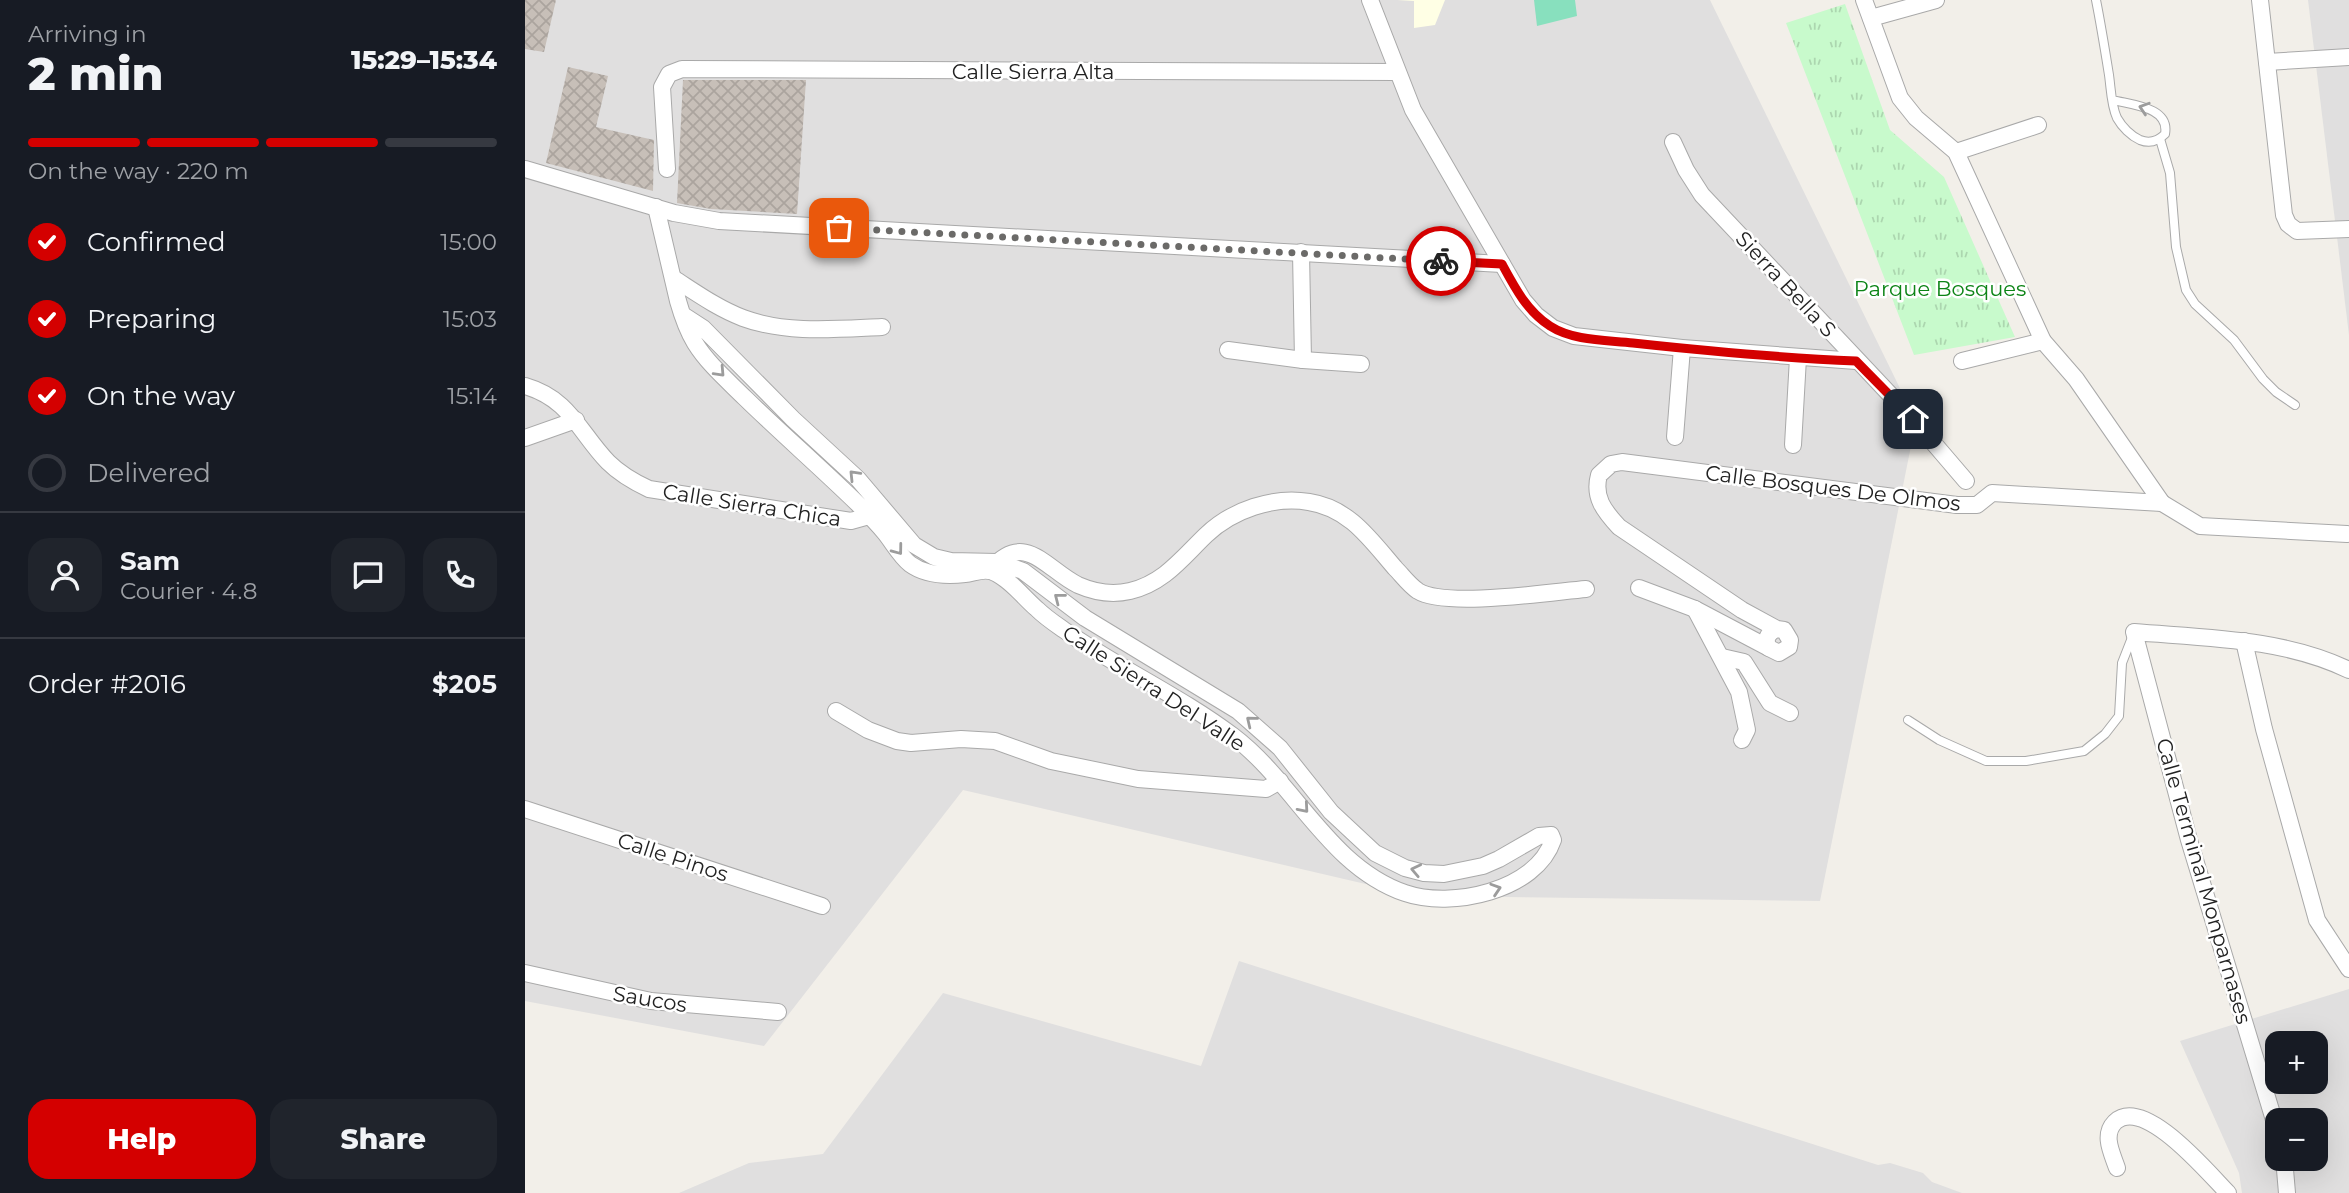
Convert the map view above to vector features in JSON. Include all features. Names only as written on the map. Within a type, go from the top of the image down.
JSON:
[{"type":"street","points":[[1370,0],[1397,72],[1425,132],[1523,300],[1536,316],[1553,328],[1574,336],[1682,348],[1856,361]]},
{"type":"street","points":[[1864,0],[1900,98],[1916,118],[1957,152],[2043,341],[2076,379],[2161,503]]},
{"type":"street","points":[[1871,18],[1936,0]]},
{"type":"street","points":[[2260,0],[2283,207],[2288,223],[2297,231],[2303,232],[2349,229]]},
{"type":"street","points":[[2267,62],[2349,57]]},
{"type":"street","name":"Calle Sierra Alta","points":[[667,169],[662,87],[669,74],[689,69],[1397,72]]},
{"type":"street","points":[[1957,152],[2038,125]]},
{"type":"street","name":"Sierra Bella S","points":[[1673,142],[1702,195],[1913,419],[1966,481]]},
{"type":"street","points":[[525,169],[695,218],[719,221],[1502,264]]},
{"type":"street","name":"Calle Sierra Del Valle","points":[[656,207],[683,315],[696,344],[721,374],[789,441],[875,510],[883,530],[903,558],[922,570],[949,575],[993,567],[1023,571],[1085,618],[1238,710],[1280,748],[1331,812],[1359,841],[1389,862],[1424,873],[1461,871],[1499,859],[1539,836],[1549,835],[1553,840],[1548,852],[1533,870],[1507,886],[1457,898],[1431,898],[1408,894],[1387,886],[1347,857],[1280,780],[1233,736],[1061,628],[993,567]]},
{"type":"street","points":[[1301,252],[1303,360]]},
{"type":"street","points":[[673,278],[717,306],[762,324],[790,328],[882,327]]},
{"type":"street","points":[[1962,360],[2043,341]]},
{"type":"street","points":[[1675,437],[1682,348]]},
{"type":"street","points":[[1228,350],[1361,364]]},
{"type":"street","points":[[1793,445],[1798,358]]},
{"type":"street","name":"Calle Sierra Chica","points":[[525,386],[549,395],[576,419],[619,473],[649,489],[851,521],[875,510]]},
{"type":"street","points":[[525,438],[576,419]]},
{"type":"street","name":"Calle Bosques De Olmos","points":[[1695,609],[1769,648],[1766,640],[1769,633],[1777,629],[1742,610],[1619,527],[1605,512],[1597,493],[1599,475],[1611,464],[1622,462],[1957,505],[1977,505],[1992,493],[2161,503],[2200,526],[2347,534]]},
{"type":"street","points":[[993,567],[1009,554],[1029,553],[1077,585],[1091,590],[1120,593],[1157,580],[1169,572],[1227,518],[1259,506],[1305,501],[1326,505],[1346,516],[1405,579],[1417,590],[1430,596],[1460,599],[1586,589]]},
{"type":"street","points":[[1639,588],[1695,609],[1722,657],[1743,705],[1747,730],[1742,740]]},
{"type":"street","points":[[2134,632],[2243,641],[2328,659],[2349,670]]},
{"type":"street","name":"Calle Terminal Monparnases","points":[[2134,632],[2189,840],[2271,1108]]},
{"type":"street","points":[[2243,641],[2264,729],[2318,920],[2349,968]]},
{"type":"street","points":[[1722,657],[1744,662],[1770,703],[1790,713]]},
{"type":"street","points":[[836,711],[868,730],[897,741],[995,741],[1051,761],[1138,779],[1266,789],[1280,780]]},
{"type":"street","name":"Calle Pinos","points":[[525,809],[822,906]]},
{"type":"street","name":"Saucos","points":[[525,974],[650,1001],[778,1012]]},
{"type":"street","points":[[2117,1168],[2108,1142],[2109,1129],[2118,1119],[2133,1116],[2145,1118],[2188,1152],[2228,1193]]},
{"type":"street","points":[[2285,1171],[2287,1193]]},
{"type":"lane","points":[[2096,0],[2116,115],[2122,126],[2137,139],[2146,142],[2160,139]]},
{"type":"lane","points":[[2113,100],[2150,109],[2159,114],[2166,128],[2160,139],[2170,173],[2176,247],[2186,290],[2195,304],[2234,341],[2263,379],[2295,405]]},
{"type":"lane","points":[[1908,720],[1939,740],[1986,761],[2026,761],[2084,751],[2105,734],[2119,716],[2122,663],[2134,632]]},
{"type":"shaded area","points":[[525,0],[1710,0],[1916,421],[1820,901],[1417,896],[963,790],[764,1046],[525,1001]]},
{"type":"shaded area","points":[[1397,0],[1445,0],[1435,25],[1414,28],[1414,1]]},
{"type":"shaded area","points":[[2308,0],[2349,0],[2349,335]]},
{"type":"shaded area","points":[[1239,961],[1878,1165],[1890,1163],[1923,1173],[1932,1182],[1962,1193],[679,1193],[749,1163],[823,1154],[943,993],[1201,1066]]},
{"type":"shaded area","points":[[2349,989],[2349,1193],[2242,1193],[2239,1173],[2180,1041]]},
{"type":"green space","points":[[1534,0],[1575,0],[1577,16],[1537,26]]},
{"type":"green space","name":"Parque Bosques","points":[[1845,4],[1890,130],[1944,177],[2015,337],[1914,355],[1786,23]]},
{"type":"building","points":[[525,0],[556,0],[544,52],[525,49]]},
{"type":"building","points":[[568,67],[608,76],[596,127],[654,140],[653,191],[546,163]]},
{"type":"building","points":[[683,80],[806,80],[797,214],[711,209],[677,203]]},
{"type":"way so far","points":[[839,228],[1441,261]]},
{"type":"route","points":[[1441,261],[1502,264],[1523,300],[1536,316],[1553,328],[1574,336],[1682,348],[1856,361],[1913,419]]}]
